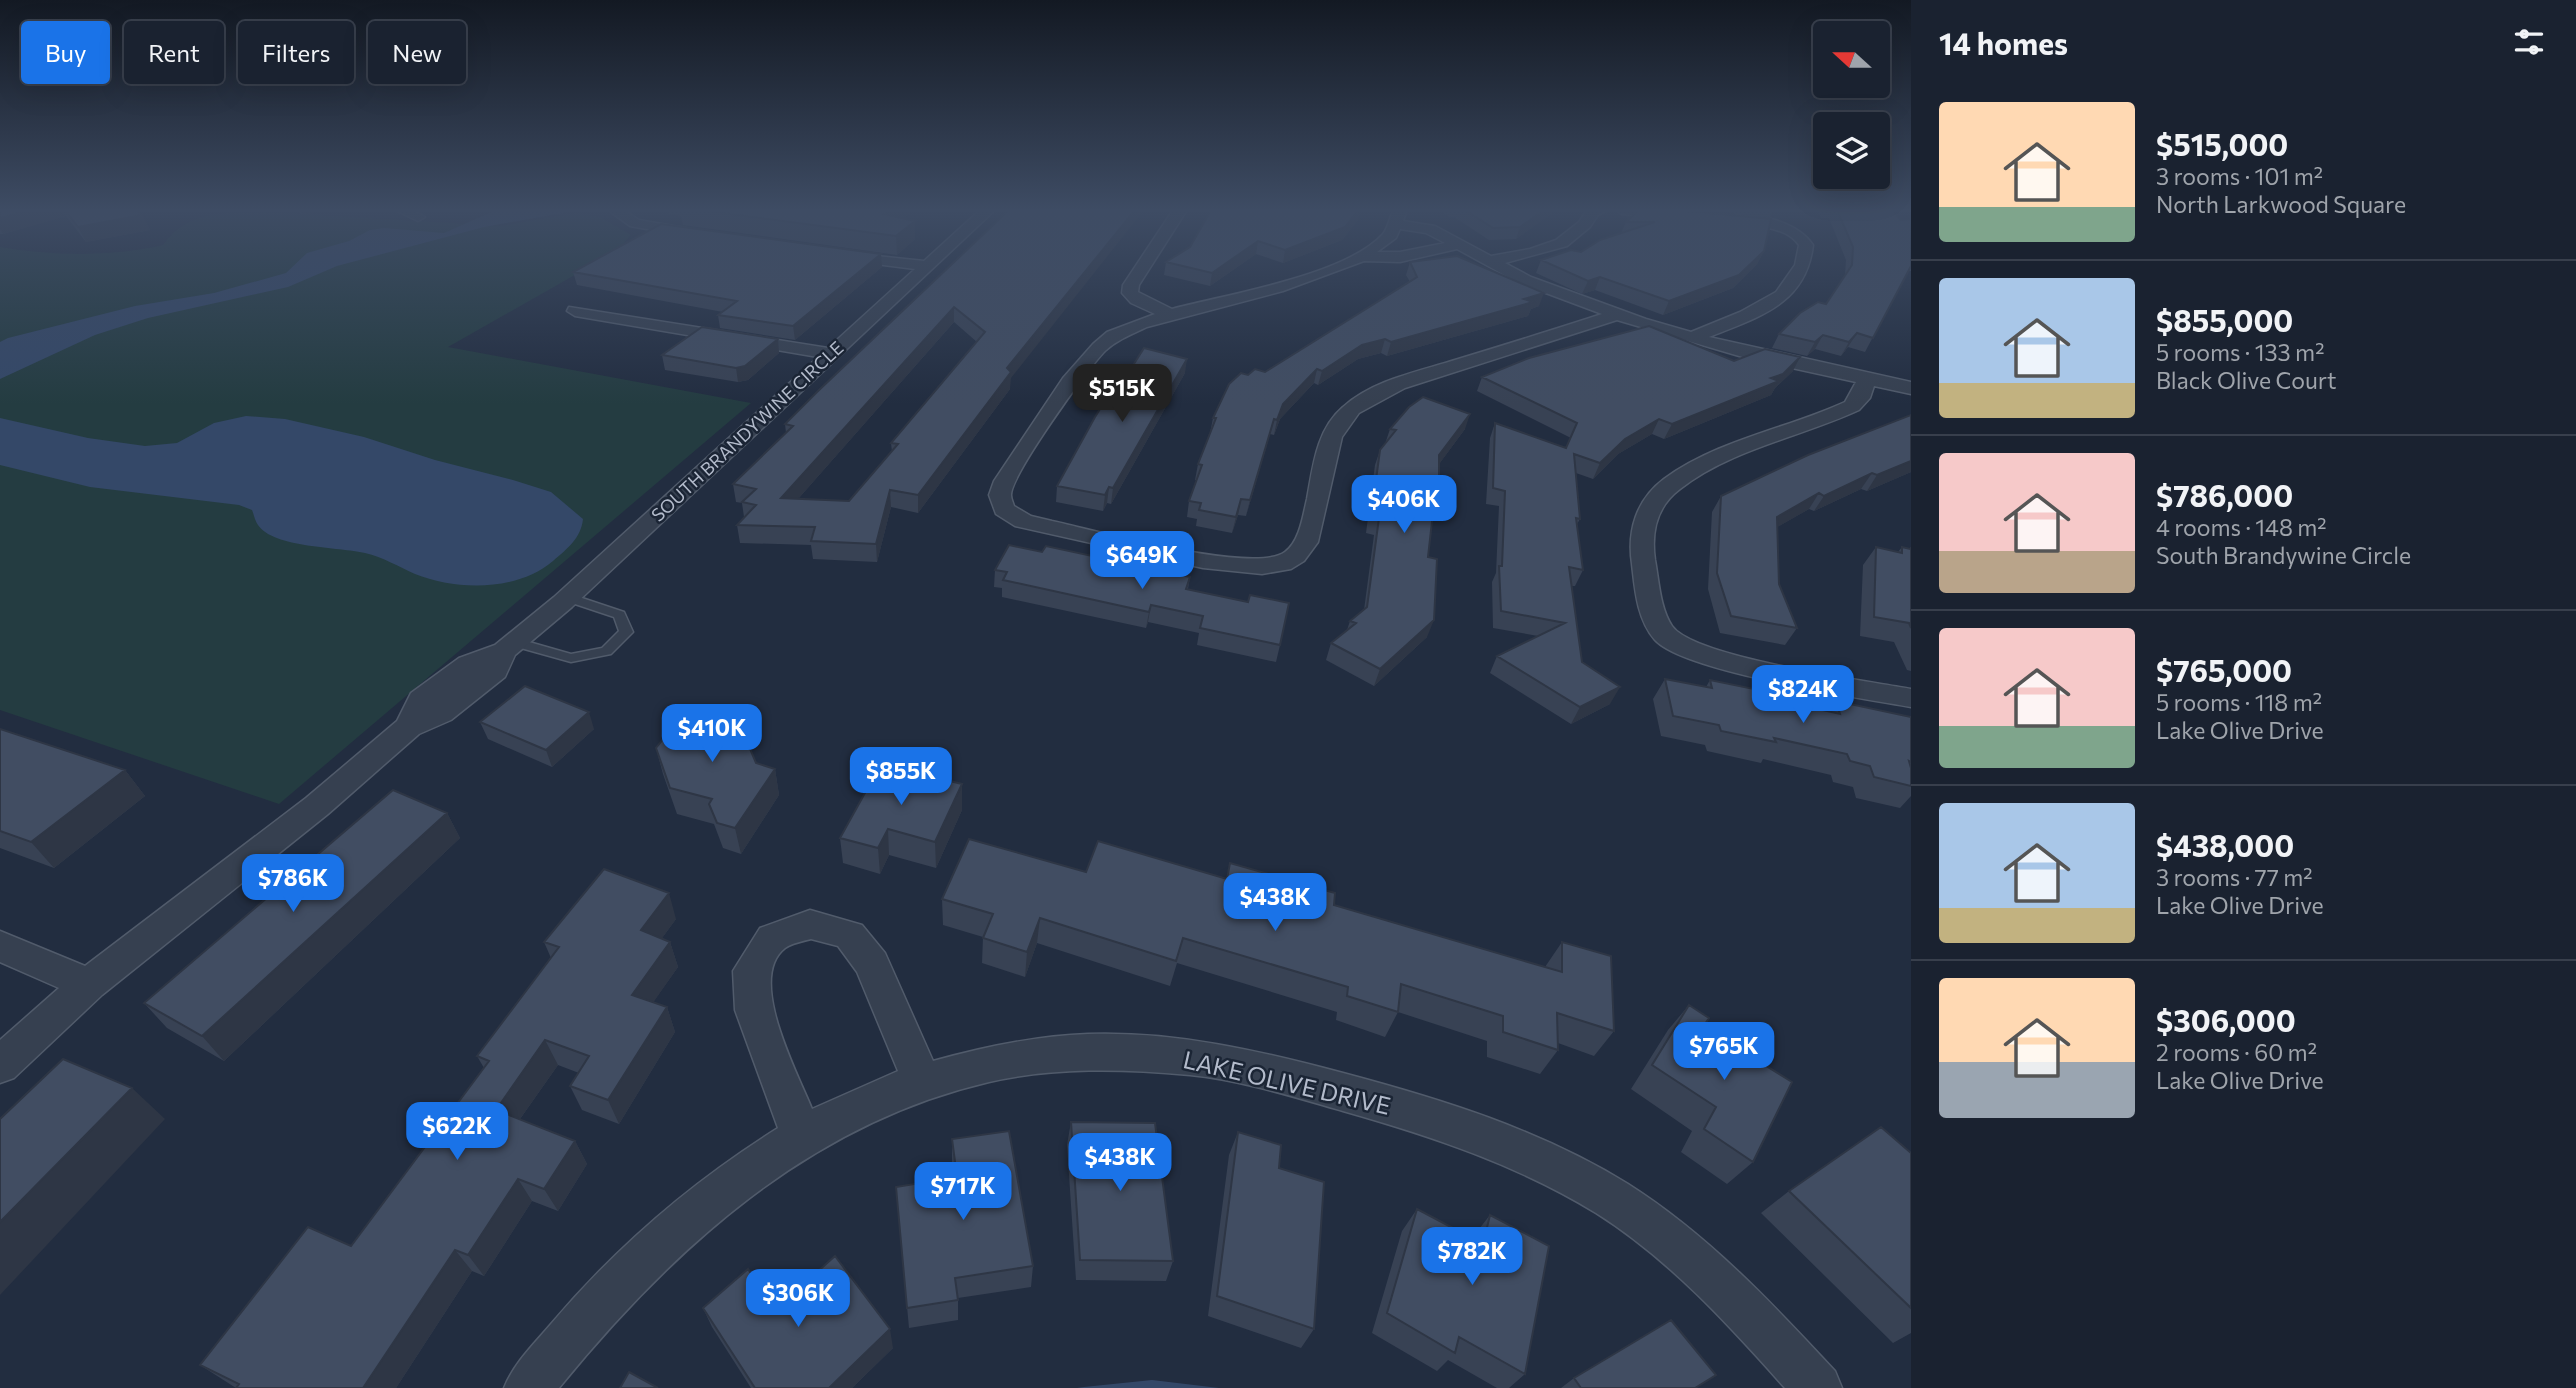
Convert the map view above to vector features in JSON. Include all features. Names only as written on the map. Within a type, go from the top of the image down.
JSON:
[{"type":"street","name":"SOUTH BRANDYWINE CIRCLE","points":[[0,1065],[89,984],[317,806],[409,727],[441,713],[495,671],[509,647],[568,597],[915,275]]},
{"type":"street","points":[[1138,275],[1131,285],[1130,293],[1138,300],[1168,313]]},
{"type":"street","points":[[1323,275],[1168,313],[1134,325],[1100,346],[1085,362],[1012,470],[1000,495],[1004,509],[1023,521],[1137,546],[1242,565],[1283,564],[1301,554],[1310,535],[1328,444],[1341,420],[1357,405],[1398,384],[1618,315]]},
{"type":"street","points":[[1515,275],[1618,315],[1690,338],[1866,380],[1911,388]]},
{"type":"street","points":[[1690,338],[1781,296],[1800,275]]},
{"type":"street","points":[[575,311],[829,354]]},
{"type":"street","points":[[1866,380],[1860,398],[1853,406],[1712,462],[1668,486],[1650,507],[1643,522],[1642,552],[1654,617],[1667,637],[1700,656],[1911,698]]},
{"type":"street","points":[[801,1135],[754,1010],[751,971],[772,938],[810,924],[850,935],[872,964],[921,1080]]},
{"type":"street","points":[[0,946],[89,984]]},
{"type":"street","name":"LAKE OLIVE DRIVE","points":[[528,1388],[569,1334],[625,1272],[684,1218],[743,1173],[849,1108],[921,1080],[1000,1062],[1049,1055],[1142,1053],[1192,1057],[1244,1067],[1370,1099],[1442,1122],[1556,1167],[1613,1200],[1671,1242],[1724,1288],[1818,1388]]},
{"type":"lane","points":[[509,647],[571,658],[606,651],[626,632],[620,615],[568,597]]},
{"type":"green space","points":[[0,275],[575,275],[448,347],[751,403],[279,804],[0,710]]},
{"type":"water","points":[[280,275],[317,275],[288,287],[148,318],[95,335],[0,379],[0,342],[8,338],[135,306],[214,293]]},
{"type":"water","points":[[246,416],[285,419],[364,437],[551,492],[583,519],[582,526],[577,537],[564,552],[539,571],[505,583],[468,585],[432,580],[365,553],[278,538],[266,533],[258,525],[252,510],[239,505],[90,487],[0,465],[0,418],[88,438],[145,446],[177,443],[214,423]]},
{"type":"water","points":[[1152,1380],[1219,1388],[1077,1388],[1084,1387]]},
{"type":"building","points":[[589,275],[856,275],[793,326],[718,315],[737,301]]},
{"type":"building","points":[[941,275],[1083,275],[1007,368],[1011,372],[918,495],[890,490],[876,544],[811,541],[815,527],[737,525],[756,505],[742,502],[756,489],[733,484],[793,426],[785,424]],"holes":[[[954,307],[985,332],[891,443],[898,444],[849,501],[781,498]]]},
{"type":"building","points":[[1416,275],[1501,275],[1544,293],[1524,299],[1533,302],[1391,342],[1385,339],[1362,345],[1322,371],[1317,369],[1283,404],[1277,420],[1274,419],[1250,500],[1241,499],[1236,517],[1199,510],[1201,503],[1189,501],[1202,465],[1198,464],[1216,418],[1213,418],[1229,384],[1241,373],[1248,375],[1255,369],[1265,372],[1417,277]]},
{"type":"building","points":[[1574,275],[1739,275],[1669,301],[1600,277],[1588,281]]},
{"type":"building","points":[[1845,275],[1906,275],[1873,338],[1857,333],[1849,342],[1823,335],[1815,342],[1779,334],[1800,313],[1818,302],[1826,304]]},
{"type":"building","points":[[1649,326],[1734,361],[1765,349],[1800,357],[1783,374],[1771,378],[1779,381],[1672,424],[1659,419],[1625,439],[1600,463],[1574,454],[1580,519],[1576,518],[1583,570],[1569,567],[1582,662],[1620,687],[1580,707],[1497,656],[1565,623],[1501,611],[1499,566],[1502,566],[1505,491],[1493,488],[1495,423],[1566,448],[1577,423],[1482,377],[1529,358]]},
{"type":"building","points":[[702,327],[778,339],[745,366],[736,368],[662,355]]},
{"type":"building","points":[[1144,348],[1187,359],[1113,488],[1109,487],[1105,495],[1057,486],[1110,393],[1115,394]]},
{"type":"building","points":[[1423,397],[1470,414],[1439,455],[1439,487],[1436,486],[1428,557],[1437,559],[1434,620],[1380,669],[1331,643],[1356,623],[1350,621],[1367,607],[1379,518],[1371,517],[1380,450],[1396,430],[1390,429],[1409,407]]},
{"type":"building","points":[[1911,415],[1911,461],[1877,475],[1872,473],[1824,496],[1819,493],[1777,517],[1779,584],[1797,628],[1731,616],[1717,573],[1721,496],[1808,455]]},
{"type":"building","points":[[1009,545],[1042,552],[1046,546],[1190,577],[1186,589],[1248,602],[1250,595],[1289,603],[1280,645],[1200,628],[1203,616],[1151,605],[1149,612],[1003,580],[1007,572],[995,570]]},
{"type":"building","points":[[1876,547],[1902,553],[1902,547],[1911,548],[1911,628],[1909,623],[1874,617]]},
{"type":"building","points":[[1665,679],[1712,688],[1710,680],[1759,690],[1761,696],[1840,714],[1836,701],[1911,717],[1911,786],[1874,777],[1870,766],[1850,761],[1847,754],[1774,738],[1776,742],[1721,731],[1719,725],[1673,716]]},
{"type":"building","points":[[525,686],[589,712],[546,750],[480,722]]},
{"type":"building","points":[[708,706],[722,709],[734,740],[748,744],[756,763],[775,769],[735,828],[717,823],[709,804],[712,799],[670,788],[656,748],[684,713]]},
{"type":"building","points":[[0,729],[125,770],[31,842],[0,831]]},
{"type":"building","points":[[881,764],[962,784],[935,842],[888,829],[878,848],[840,838]]},
{"type":"building","points":[[393,790],[447,813],[202,1036],[144,1003]]},
{"type":"building","points":[[969,839],[1086,872],[1098,841],[1227,879],[1230,863],[1335,893],[1334,905],[1562,972],[1562,942],[1611,956],[1614,1031],[1557,1013],[1558,1050],[1503,1032],[1503,1016],[1401,984],[1398,1012],[1347,996],[1348,987],[1183,938],[1176,961],[1040,918],[1027,952],[983,938],[993,914],[942,899]]},
{"type":"building","points":[[604,869],[669,893],[641,930],[670,942],[632,995],[667,1007],[608,1100],[570,1086],[589,1056],[545,1040],[496,1110],[575,1141],[544,1189],[518,1179],[468,1255],[455,1250],[363,1388],[236,1388],[239,1384],[200,1365],[308,1227],[351,1246],[489,1061],[477,1056],[559,947],[544,942]]},
{"type":"building","points":[[1689,1005],[1709,1018],[1705,1024],[1733,1041],[1731,1044],[1792,1082],[1753,1162],[1704,1129],[1716,1107],[1652,1065]]},
{"type":"building","points":[[63,1059],[132,1088],[0,1222],[0,1119]]},
{"type":"building","points":[[1071,1122],[1155,1123],[1173,1261],[1080,1260]]},
{"type":"building","points":[[1881,1127],[1911,1153],[1911,1308],[1789,1191]]},
{"type":"building","points":[[1009,1131],[1033,1266],[955,1278],[958,1300],[907,1308],[896,1187],[957,1177],[952,1139]]},
{"type":"building","points":[[1238,1132],[1281,1145],[1279,1168],[1324,1182],[1314,1329],[1217,1296]]},
{"type":"building","points":[[1417,1209],[1483,1244],[1490,1215],[1549,1246],[1525,1374],[1459,1337],[1455,1353],[1387,1313]]},
{"type":"building","points":[[835,1256],[890,1329],[829,1388],[755,1388],[703,1308],[748,1269],[776,1309]]},
{"type":"building","points":[[1671,1320],[1716,1375],[1695,1388],[1581,1388],[1574,1378]]},
{"type":"building","points":[[629,1372],[658,1388],[620,1388]]}]
